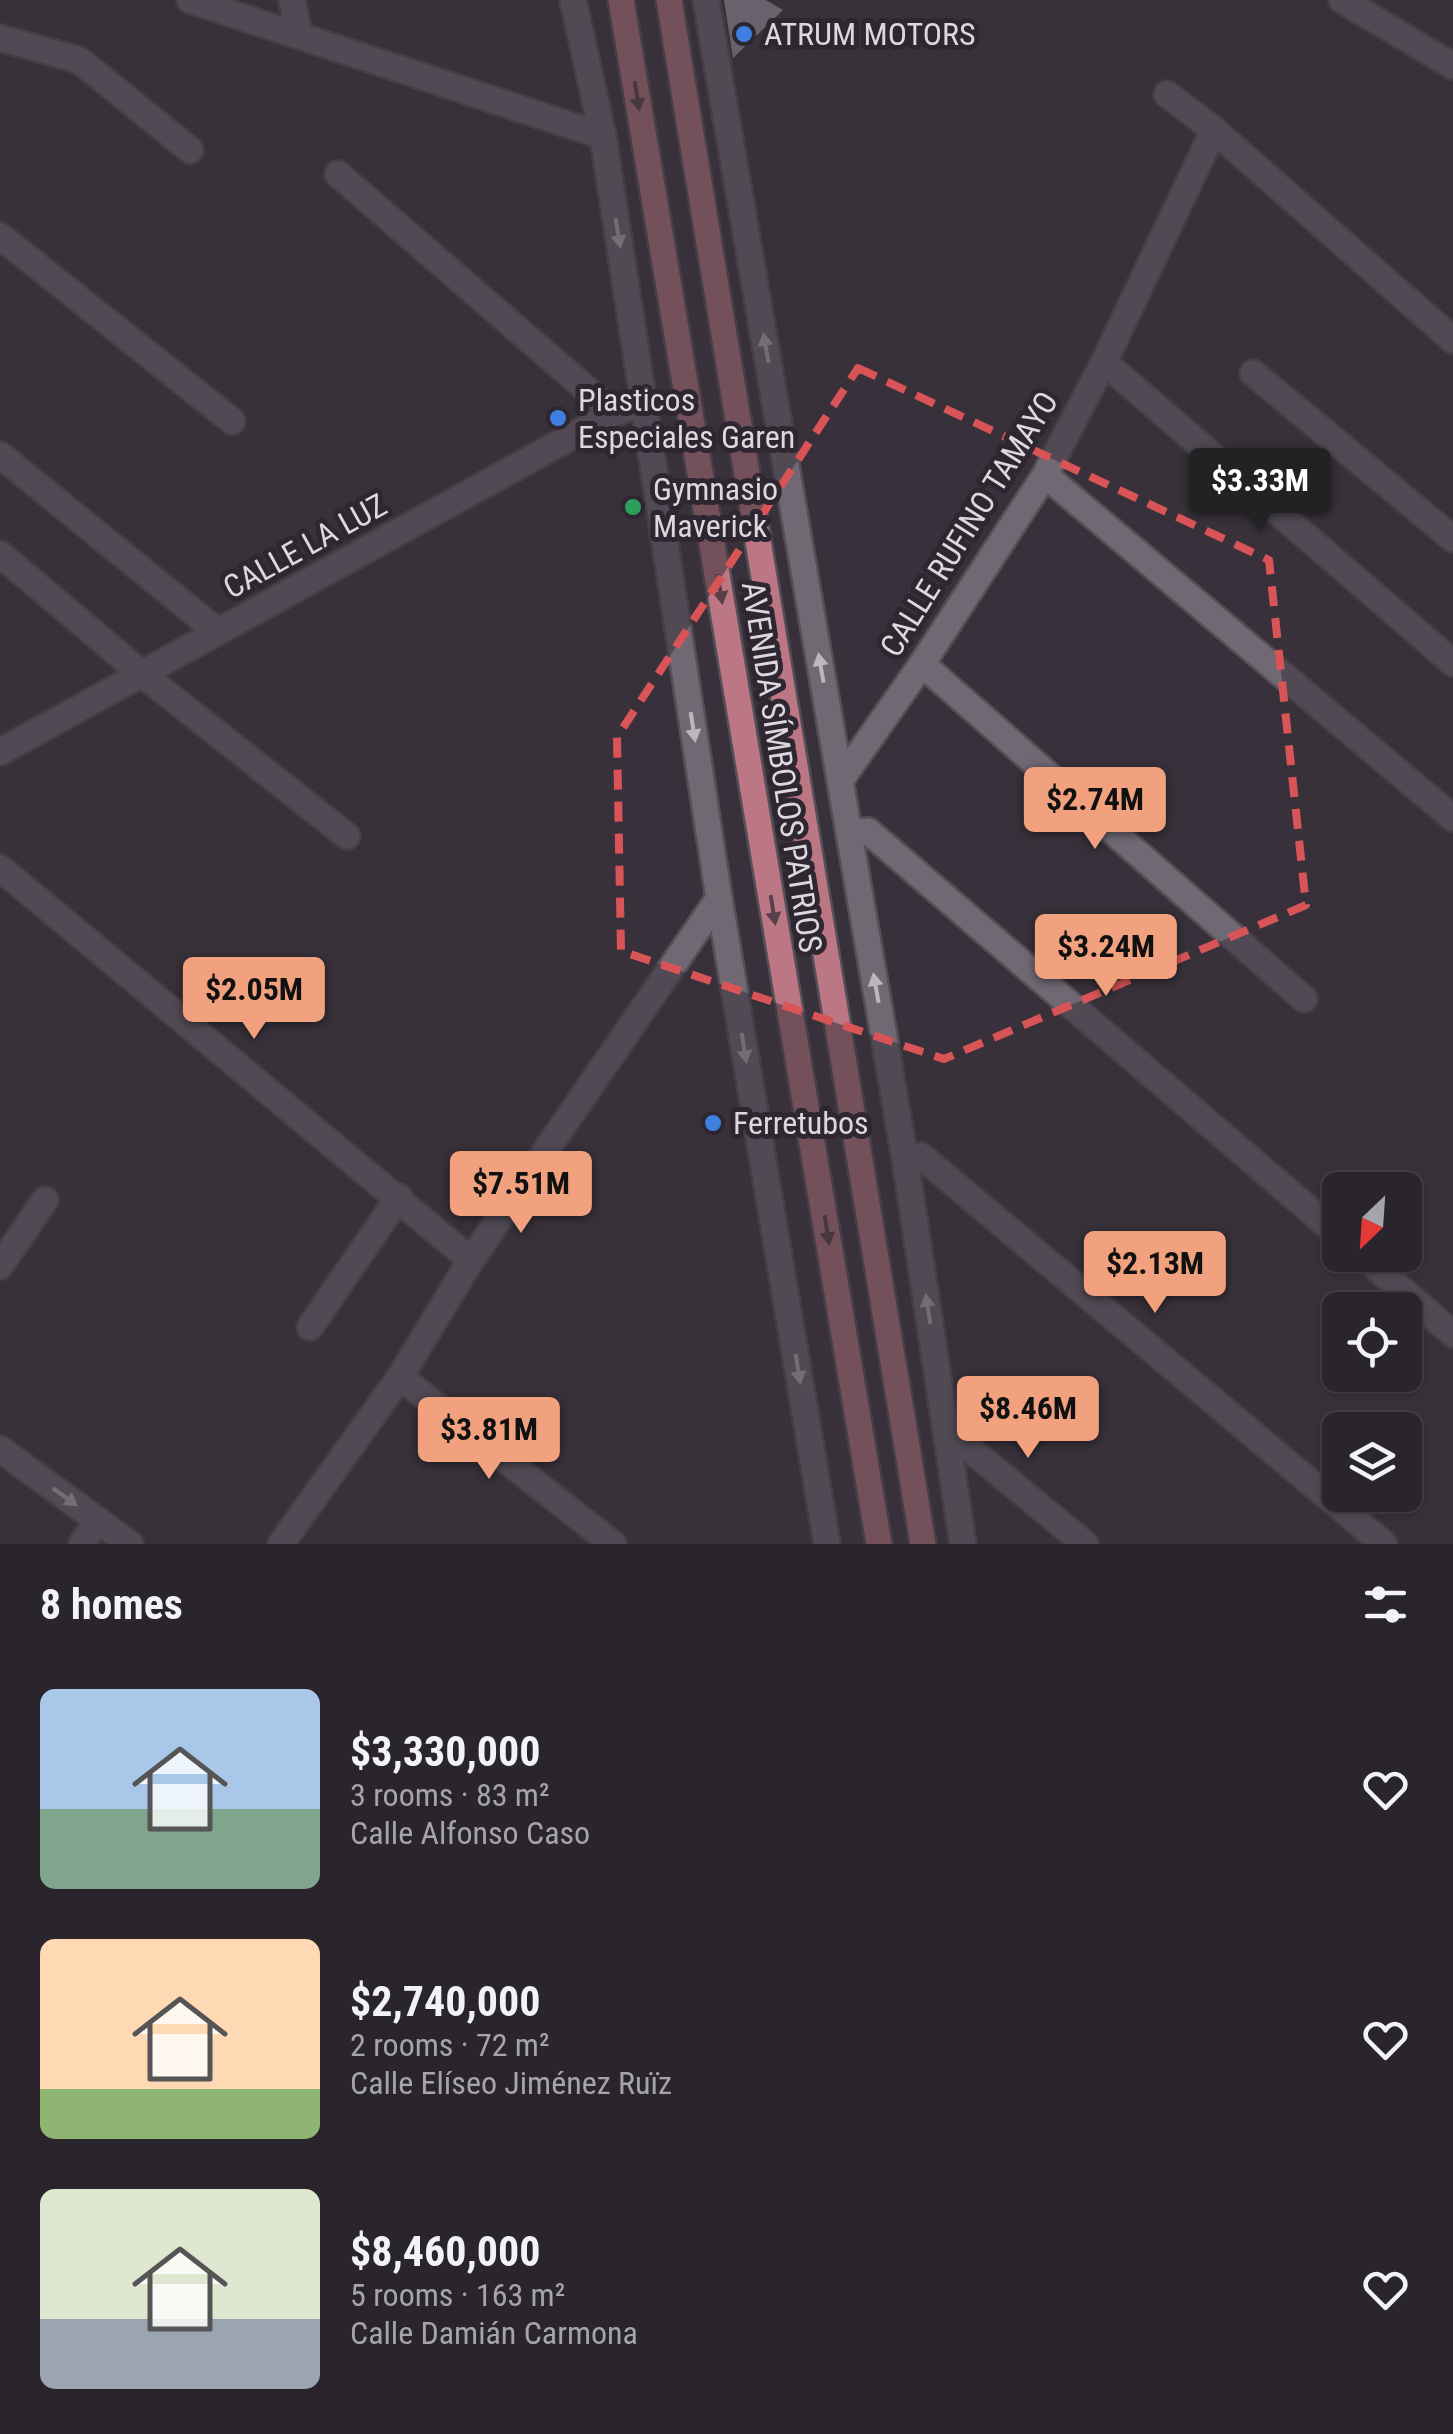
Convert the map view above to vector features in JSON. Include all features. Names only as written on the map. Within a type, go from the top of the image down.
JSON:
[{"type":"main road","name":"AVENIDA SÍMBOLOS PATRIOS","points":[[621,0],[879,1544]]},
{"type":"main road","name":"AVENIDA SÍMBOLOS PATRIOS","points":[[669,0],[923,1544]]},
{"type":"street","points":[[190,0],[603,136]]},
{"type":"street","points":[[292,0],[299,36]]},
{"type":"street","points":[[573,0],[603,136],[719,898],[827,1544]]},
{"type":"street","name":"AVENIDA SÍMBOLOS PATRIOS","points":[[706,0],[905,1159],[963,1544]]},
{"type":"street","points":[[1342,0],[1453,66]]},
{"type":"street","points":[[0,38],[79,60],[190,150]]},
{"type":"street","points":[[1167,94],[1214,130],[1453,340]]},
{"type":"street","name":"CALLE RUFINO TAMAYO","points":[[840,781],[922,664],[1045,475],[1104,362],[1214,130]]},
{"type":"street","points":[[338,174],[614,413]]},
{"type":"street","points":[[0,236],[232,421]]},
{"type":"street","points":[[1104,362],[1453,663]]},
{"type":"street","points":[[1253,373],[1453,539]]},
{"type":"street","name":"CALLE LA LUZ","points":[[5,742],[142,674],[614,413],[644,403]]},
{"type":"street","points":[[0,455],[218,632]]},
{"type":"street","points":[[1045,475],[1453,818]]},
{"type":"street","points":[[0,554],[142,674],[346,836]]},
{"type":"street","points":[[922,664],[1304,999]]},
{"type":"street","points":[[850,833],[868,831],[1322,1221]]},
{"type":"street","points":[[0,868],[472,1260]]},
{"type":"street","points":[[281,1544],[400,1377],[472,1260],[719,898]]},
{"type":"street","points":[[905,1159],[922,1156],[1384,1544]]},
{"type":"street","points":[[310,1327],[398,1197]]},
{"type":"street","points":[[0,1266],[46,1200]]},
{"type":"street","points":[[1382,1272],[1453,1334]]},
{"type":"street","points":[[400,1377],[612,1544]]},
{"type":"street","points":[[949,1446],[965,1445],[1085,1544]]},
{"type":"street","points":[[0,1449],[130,1544]]},
{"type":"street","points":[[82,1544],[98,1520]]},
{"type":"highlighted area","points":[[858,368],[1269,560],[1306,905],[944,1059],[621,951],[617,737]]},
{"type":"building","name":"ATRUM MOTORS","points":[[724,0],[766,0],[783,10],[733,58]]},
{"type":"place","name":"ATRUM MOTORS","points":[[744,34]]},
{"type":"place","name":"Plasticos Especiales Garen","points":[[558,418]]},
{"type":"place","name":"Gymnasio Maverick","points":[[633,507]]},
{"type":"place","name":"Ferretubos","points":[[713,1123]]}]
